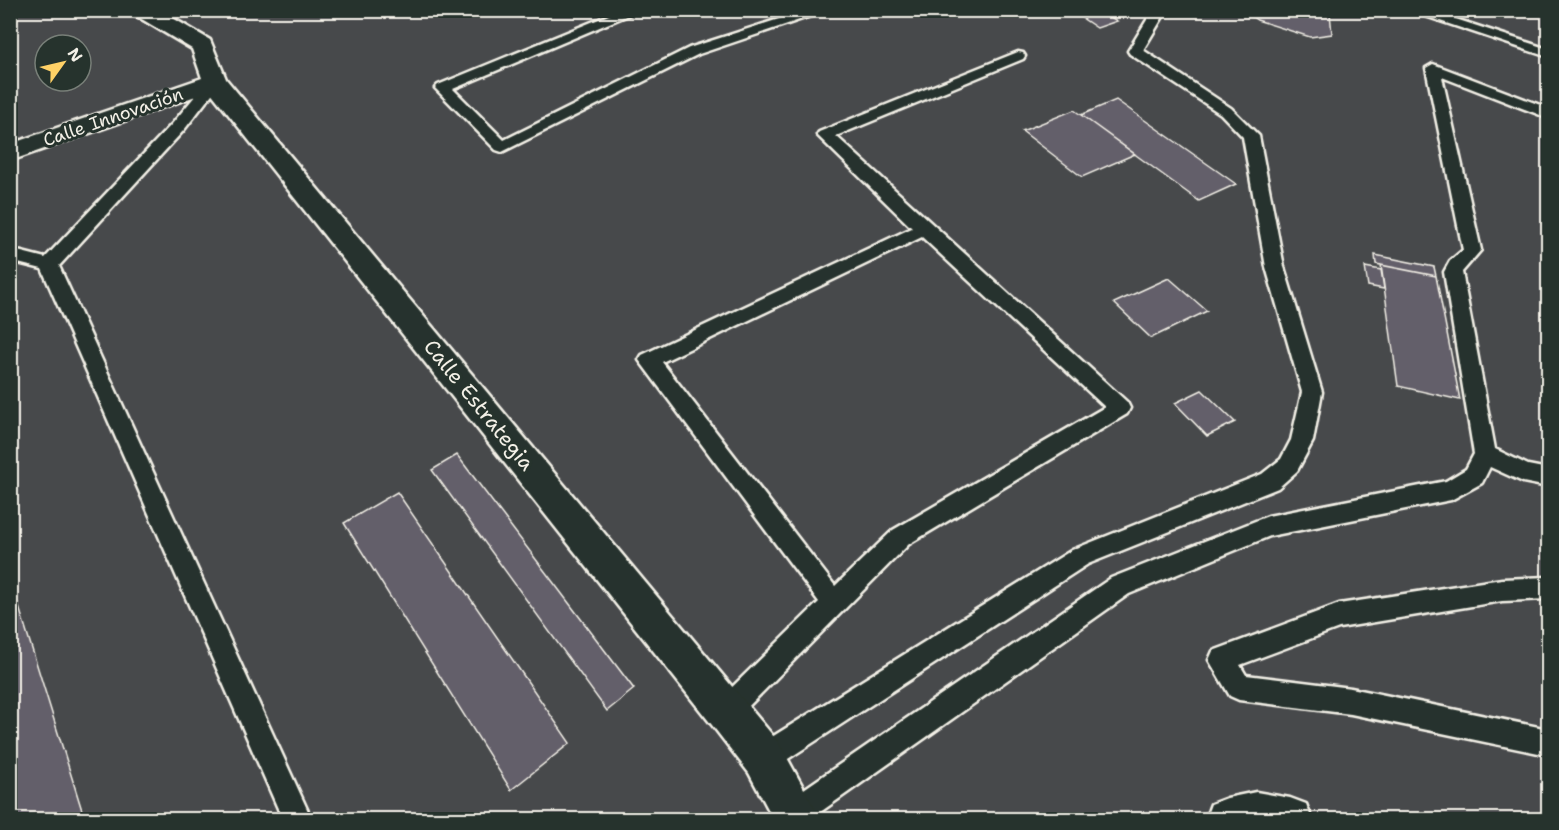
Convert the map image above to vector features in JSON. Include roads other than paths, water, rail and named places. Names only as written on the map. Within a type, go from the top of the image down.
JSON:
[{"type":"street","name":"Calle Estrategia","points":[[143,10],[202,45],[215,81],[727,710],[764,758],[797,816]]},
{"type":"street","name":"Calle Innovación","points":[[10,153],[215,81]]},
{"type":"street","points":[[1227,819],[1256,814],[1290,819]]},
{"type":"lane","points":[[634,10],[443,88],[502,147],[694,51],[823,10]]},
{"type":"lane","points":[[1413,10],[1548,53]]},
{"type":"lane","points":[[764,758],[1080,557],[1270,481],[1289,465],[1302,441],[1312,392],[1275,267],[1251,136],[1226,111],[1135,51],[1159,11]]},
{"type":"lane","points":[[727,710],[902,537],[1120,408],[825,135],[1017,56]]},
{"type":"lane","points":[[797,816],[1120,586],[1268,526],[1451,490],[1474,476],[1485,454],[1453,272],[1456,265],[1470,256],[1473,250],[1433,68],[1548,113]]},
{"type":"lane","points":[[49,265],[178,127],[215,81]]},
{"type":"lane","points":[[834,603],[649,360],[924,229]]},
{"type":"lane","points":[[10,255],[49,265]]},
{"type":"lane","points":[[49,265],[298,819]]},
{"type":"lane","points":[[1485,454],[1518,471],[1535,477],[1548,478]]},
{"type":"lane","points":[[1548,588],[1502,590],[1339,616],[1222,660],[1239,687],[1351,701],[1548,742]]}]
